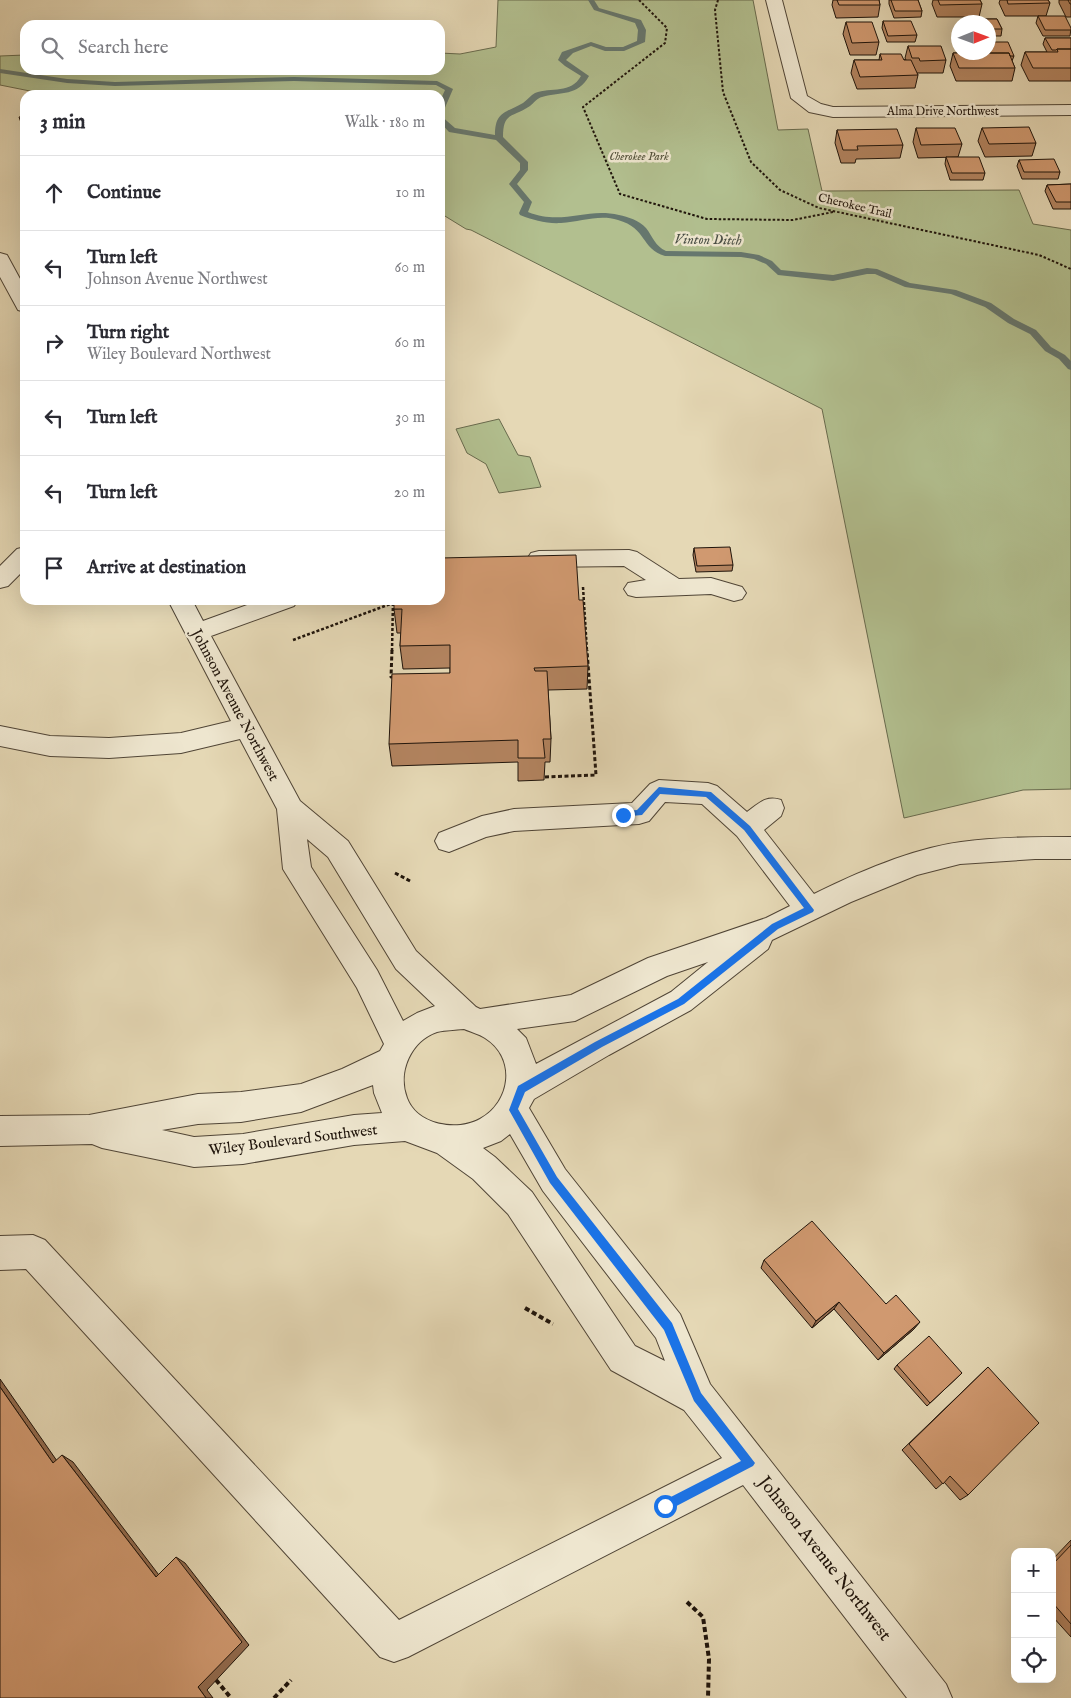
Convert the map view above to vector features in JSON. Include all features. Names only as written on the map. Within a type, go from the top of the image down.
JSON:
[{"type":"street","name":"Alma Drive Northwest","points":[[774,0],[798,98],[814,108],[833,112],[1071,110]]},
{"type":"street","points":[[0,259],[20,297]]},
{"type":"street","points":[[520,560],[630,558],[674,587]]},
{"type":"street","points":[[0,580],[20,561]]},
{"type":"street","points":[[636,589],[711,586],[734,593]]},
{"type":"street","name":"Johnson Avenue Northwest","points":[[183,605],[290,809],[297,869],[367,979],[395,1053]]},
{"type":"street","points":[[197,632],[272,605]]},
{"type":"street","points":[[0,736],[50,746],[109,748],[181,743],[247,727]]},
{"type":"street","points":[[449,841],[482,827],[514,820],[639,813],[659,791],[708,794],[747,828],[810,910]]},
{"type":"street","points":[[747,828],[771,808]]},
{"type":"street","name":"Johnson Avenue Northwest","points":[[290,809],[338,849],[406,960],[474,1019]]},
{"type":"street","points":[[474,1019],[499,1029],[512,1042],[520,1058],[524,1075],[517,1099],[500,1124],[484,1134],[464,1140],[445,1140],[426,1136],[409,1126],[397,1112],[390,1096],[387,1078],[395,1053],[412,1032],[429,1022],[446,1017],[474,1019],[575,1008],[658,967],[775,927],[912,865],[960,853],[1035,848],[1071,848]]},
{"type":"street","points":[[517,1099],[598,1045],[681,1002],[775,927]]},
{"type":"street","name":"Wiley Boulevard Southwest","points":[[0,1131],[89,1130],[198,1109],[241,1106],[301,1098],[351,1080],[395,1053]]},
{"type":"street","name":"Johnson Avenue Northwest","points":[[517,1099],[554,1180],[668,1326],[697,1397],[932,1698]]},
{"type":"street","name":"Wiley Boulevard Southwest","points":[[89,1130],[194,1152],[243,1149],[354,1130],[409,1126]]},
{"type":"street","name":"Johnson Avenue Northwest","points":[[445,1140],[484,1168],[520,1203],[623,1358],[697,1397]]},
{"type":"street","points":[[16,1252],[394,1643],[749,1463]]},
{"type":"path","points":[[640,0],[667,28],[664,43],[583,106],[620,194],[707,219],[793,220],[836,212]]},
{"type":"path","name":"Cherokee Trail","points":[[718,0],[715,10],[723,92],[751,162],[780,190],[819,208],[1039,254],[1071,270]]},
{"type":"path","points":[[545,777],[596,775],[583,586]]},
{"type":"path","points":[[293,640],[383,605]]},
{"type":"path","points":[[393,605],[391,677],[399,677]]},
{"type":"path","points":[[687,1602],[703,1617],[709,1659],[708,1698]]},
{"type":"path","points":[[216,1680],[232,1698]]},
{"type":"path","points":[[274,1698],[292,1680]]},
{"type":"green space","name":"Cherokee Park","points":[[498,0],[753,0],[778,130],[808,129],[822,191],[1019,190],[1033,224],[1071,230],[1071,789],[1023,790],[904,818],[822,409],[466,229],[445,216],[445,90],[25,90],[0,85],[0,56],[20,55],[20,75],[445,75],[445,53],[460,54],[496,47]]},
{"type":"green space","points":[[499,419],[518,455],[530,457],[541,487],[499,493],[486,464],[467,453],[456,429]]},
{"type":"building","points":[[837,0],[879,0],[880,5],[839,5]]},
{"type":"building","points":[[891,0],[918,0],[922,11],[895,11]]},
{"type":"building","points":[[938,0],[980,0],[982,4],[940,5]]},
{"type":"building","points":[[1007,0],[1048,0],[1050,3],[1008,4]]},
{"type":"building","points":[[1038,16],[1065,16],[1071,30],[1045,30]]},
{"type":"building","points":[[996,19],[997,19],[1002,29],[996,29]]},
{"type":"building","points":[[883,21],[911,21],[917,35],[888,36]]},
{"type":"building","points":[[846,22],[872,22],[879,42],[852,43]]},
{"type":"building","points":[[1045,38],[1071,38],[1071,49],[1052,50]]},
{"type":"building","points":[[996,42],[1008,42],[1014,56],[1010,56],[1009,53],[996,53]]},
{"type":"building","points":[[908,46],[941,46],[946,60],[920,61],[919,58],[912,58]]},
{"type":"building","points":[[1057,49],[1071,49],[1071,68],[1033,68],[1025,52],[1058,52]]},
{"type":"building","points":[[996,53],[1009,53],[1015,68],[959,68],[956,60],[996,60]]},
{"type":"building","points":[[880,54],[901,54],[904,60],[911,60],[918,75],[860,77],[854,60],[882,60]]},
{"type":"building","points":[[1029,127],[1036,143],[989,144],[982,128]]},
{"type":"building","points":[[916,128],[955,128],[962,144],[921,145]]},
{"type":"building","points":[[897,129],[903,145],[857,146],[858,150],[843,150],[837,130]]},
{"type":"building","points":[[946,157],[979,157],[985,173],[952,173]]},
{"type":"building","points":[[1054,159],[1060,172],[1024,172],[1019,160]]},
{"type":"building","points":[[1071,184],[1071,202],[1056,202],[1047,185]]},
{"type":"building","points":[[730,547],[733,565],[697,566],[694,548]]},
{"type":"building","points":[[576,555],[579,600],[583,600],[588,666],[534,668],[535,671],[547,671],[551,739],[543,739],[545,758],[518,758],[518,740],[389,744],[392,674],[450,673],[450,645],[400,646],[402,609],[394,609],[394,605],[445,605],[445,558]]},
{"type":"building","points":[[812,1221],[886,1304],[896,1295],[920,1322],[884,1353],[839,1302],[816,1321],[764,1260]]},
{"type":"building","points":[[929,1336],[962,1373],[930,1403],[897,1365]]},
{"type":"building","points":[[988,1367],[1039,1423],[968,1495],[950,1476],[943,1484],[909,1444]]},
{"type":"building","points":[[0,1387],[53,1463],[62,1455],[156,1577],[176,1557],[242,1642],[198,1687],[206,1698],[0,1698]]},
{"type":"building","points":[[1071,1545],[1071,1624],[1056,1607],[1056,1561]]},
{"type":"waterway","name":"Vinton Ditch","points":[[499,138],[499,123],[505,115],[527,104],[537,95],[565,91],[580,85],[585,76],[562,60],[565,54],[591,44],[605,49],[624,49],[641,42],[642,30],[638,22],[596,9],[591,0]]},
{"type":"waterway","points":[[0,71],[20,74]]},
{"type":"waterway","points":[[27,75],[67,81],[115,84],[294,79],[437,83],[449,89],[445,98]]},
{"type":"waterway","points":[[445,122],[452,130],[499,138]]},
{"type":"waterway","name":"Vinton Ditch","points":[[499,138],[524,162],[524,170],[513,184],[528,202],[523,213],[532,217],[554,221],[603,214],[623,218],[640,227],[651,244],[660,252],[678,255],[741,254],[756,257],[769,263],[778,272],[833,278],[867,271],[877,272],[908,285],[953,292],[988,305],[1011,321],[1033,332],[1048,349],[1062,357],[1071,367]]},
{"type":"route","points":[[623,815],[639,813],[659,791],[708,794],[747,828],[810,910],[775,927],[681,1002],[598,1045],[522,1089],[513,1110],[554,1180],[668,1326],[697,1397],[749,1463],[665,1506]]}]
